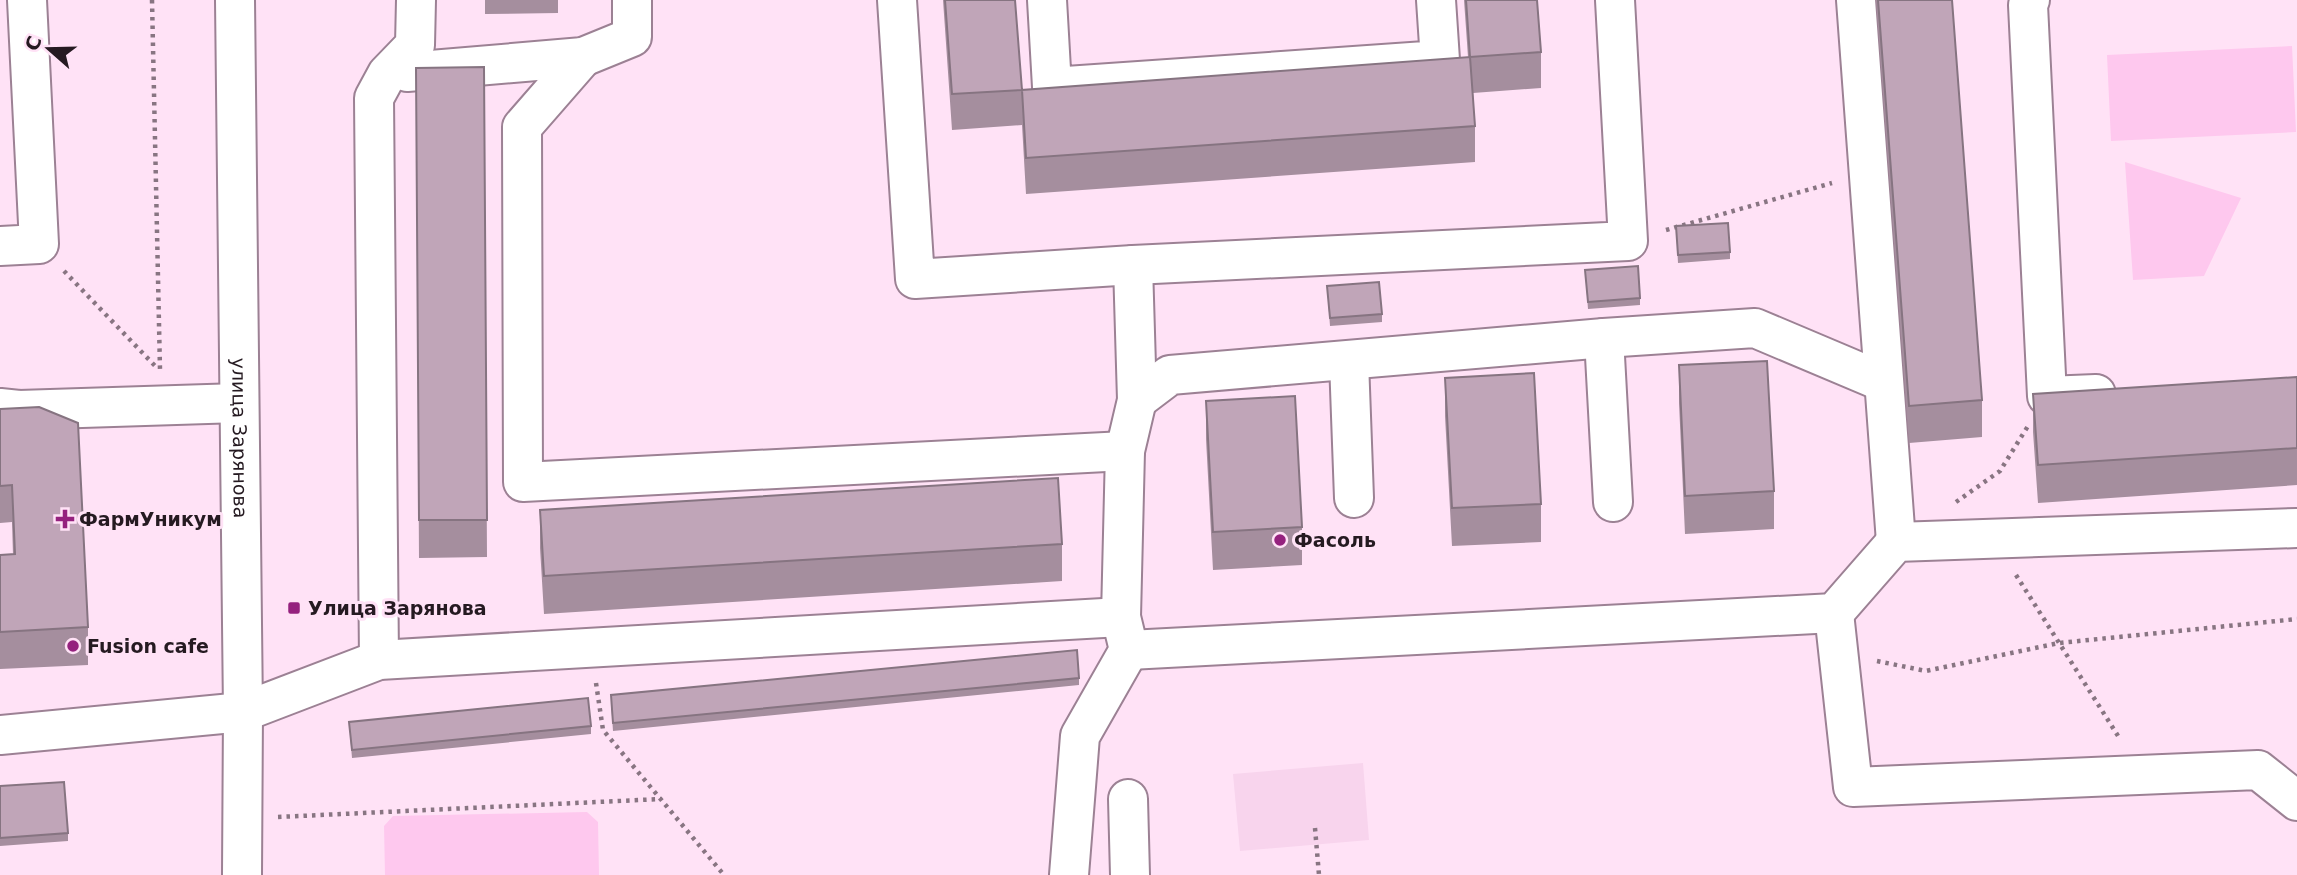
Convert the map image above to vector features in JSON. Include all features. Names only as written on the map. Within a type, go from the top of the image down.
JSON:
[{"type":"street","points":[[0,246],[39,244],[27,0]]},
{"type":"street","name":"улица Зарянова","points":[[234,0],[243,712],[242,875]]},
{"type":"street","points":[[379,660],[374,98],[387,74],[415,45],[416,0]]},
{"type":"street","points":[[387,74],[583,57],[632,37],[632,0]]},
{"type":"street","points":[[897,0],[915,279],[1133,265],[1628,241],[1615,0]]},
{"type":"street","points":[[1047,0],[1052,87],[1440,60],[1436,0]]},
{"type":"street","points":[[0,735],[243,712],[379,660],[592,648],[1834,614],[1896,542],[1856,0]]},
{"type":"street","points":[[2030,0],[2028,5],[2047,396],[2130,392]]},
{"type":"street","points":[[583,57],[522,127],[523,482],[1125,451]]},
{"type":"street","points":[[1069,875],[1080,736],[1125,633],[1125,451],[1137,400],[1133,265]]},
{"type":"street","points":[[1137,400],[1170,375],[1604,338],[1755,328],[1883,382]]},
{"type":"street","points":[[1604,338],[1613,502]]},
{"type":"street","points":[[1349,361],[1354,498]]},
{"type":"street","points":[[0,408],[19,410],[239,403]]},
{"type":"street","points":[[1896,542],[2297,528]]},
{"type":"street","points":[[1834,614],[1853,787],[2258,770],[2297,801]]},
{"type":"street","points":[[1128,799],[1130,875]]},
{"type":"path","points":[[39,244],[160,372],[152,0]]},
{"type":"path","points":[[1628,241],[1867,173]]},
{"type":"path","points":[[1954,503],[2000,471],[2047,396]]},
{"type":"path","points":[[1993,539],[2143,775]]},
{"type":"path","points":[[1839,653],[1926,671],[2059,643],[2297,619]]},
{"type":"path","points":[[592,648],[603,730],[724,875]]},
{"type":"path","points":[[242,818],[661,799]]},
{"type":"path","points":[[1315,828],[1319,875]]},
{"type":"shaded area","points":[[2292,46],[2296,132],[2111,141],[2107,55]]},
{"type":"shaded area","points":[[2125,162],[2241,198],[2204,276],[2133,280]]},
{"type":"shaded area","points":[[1363,763],[1369,840],[1240,851],[1233,774]]},
{"type":"shaded area","points":[[587,812],[598,822],[599,875],[385,875],[384,826],[393,816]]},
{"type":"building","points":[[945,0],[1015,0],[1022,90],[952,94]]},
{"type":"building","points":[[1466,0],[1537,0],[1541,52],[1470,57]]},
{"type":"building","points":[[1878,0],[1952,0],[1982,400],[1909,406]]},
{"type":"building","points":[[1470,57],[1475,126],[1026,158],[1022,90]]},
{"type":"building","points":[[484,67],[487,520],[419,520],[416,68]]},
{"type":"building","points":[[1728,223],[1730,252],[1678,255],[1676,226]]},
{"type":"building","points":[[1638,266],[1640,298],[1588,302],[1585,270]]},
{"type":"building","points":[[1379,282],[1382,314],[1330,318],[1327,286]]},
{"type":"building","points":[[1767,361],[1774,491],[1685,496],[1679,365]]},
{"type":"building","points":[[1534,373],[1541,504],[1452,508],[1445,378]]},
{"type":"building","points":[[2297,377],[2297,448],[2038,465],[2033,394]]},
{"type":"building","points":[[1295,396],[1302,527],[1213,532],[1206,401]]},
{"type":"building","points":[[39,407],[78,423],[88,627],[0,632],[0,555],[15,554],[12,485],[0,486],[0,409]]},
{"type":"building","points":[[1058,478],[1062,544],[544,576],[540,510]]},
{"type":"building","points":[[1077,650],[1079,678],[613,723],[611,695]]},
{"type":"building","points":[[588,698],[591,726],[352,750],[349,722]]},
{"type":"building","points":[[64,782],[68,833],[0,838],[0,786]]},
{"type":"place","name":"ФармУникум","points":[[65,519]]},
{"type":"place","name":"Фасоль","points":[[1280,540]]},
{"type":"place","name":"Улица Зарянова","points":[[294,608]]},
{"type":"place","name":"Fusion cafe","points":[[73,646]]}]
